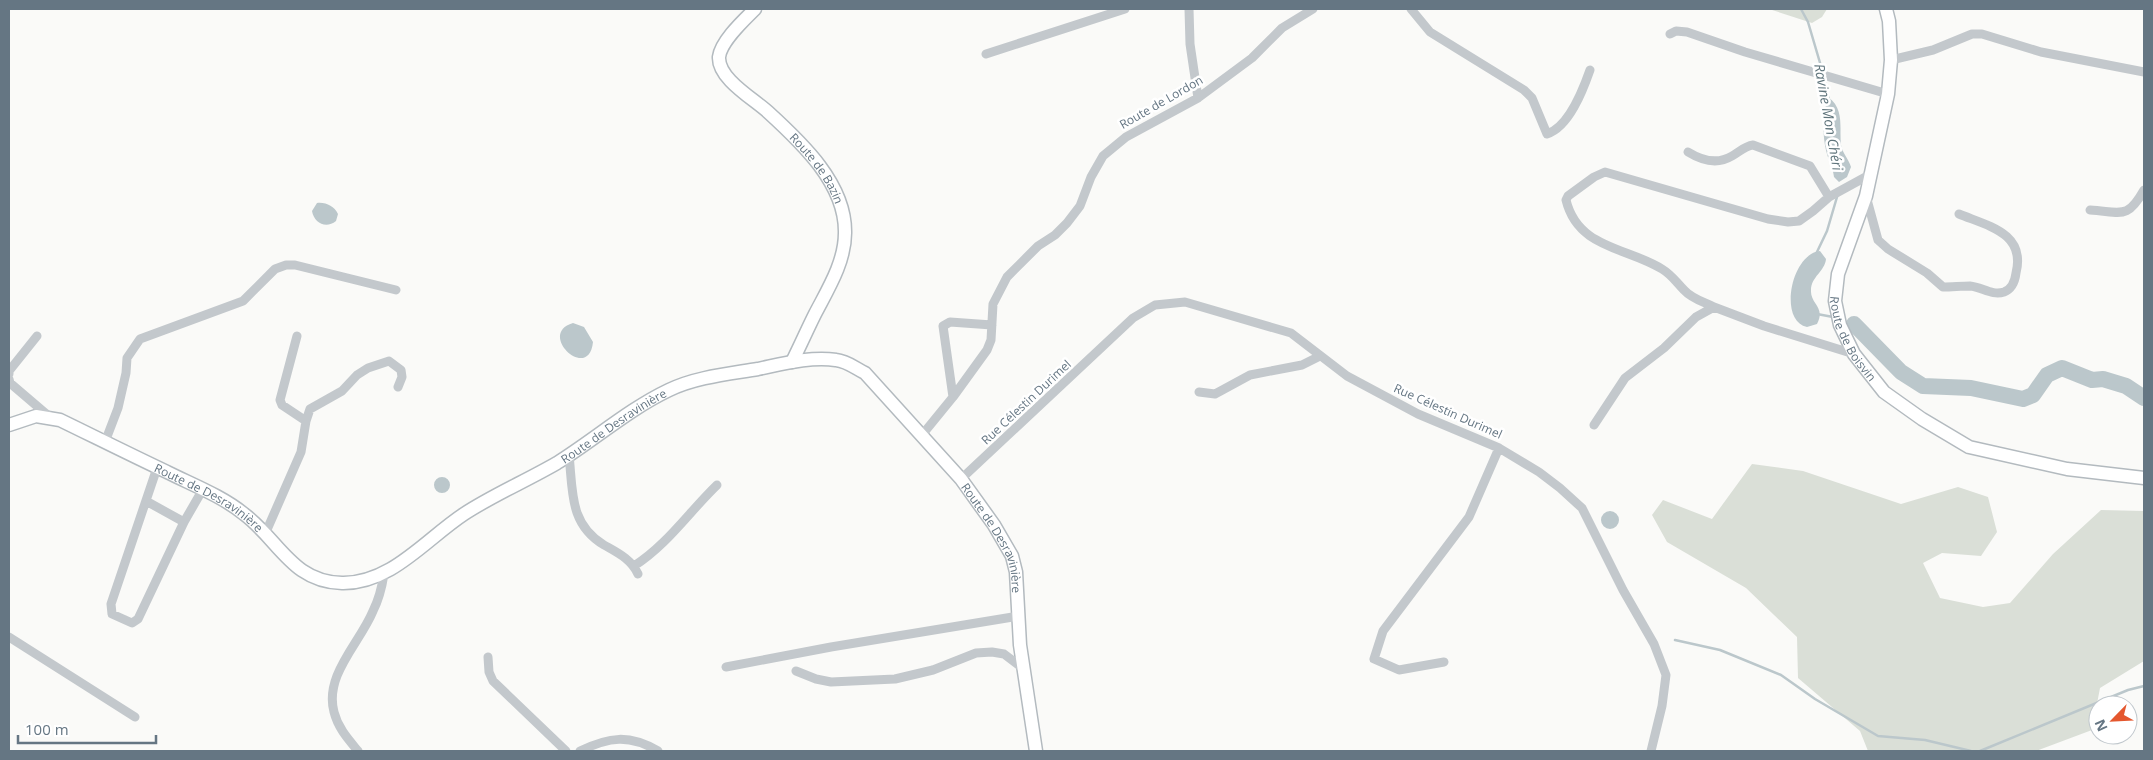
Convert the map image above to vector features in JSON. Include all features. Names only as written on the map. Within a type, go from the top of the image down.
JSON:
[{"type":"street","name":"Route de Bazin","points":[[755,9],[734,30],[726,42],[719,56],[720,64],[727,78],[768,111],[807,150],[836,191],[844,212],[846,232],[836,273],[792,362]]},
{"type":"street","points":[[986,54],[1125,9]]},
{"type":"street","points":[[1189,9],[1190,44],[1198,98]]},
{"type":"street","name":"Route de Lordon","points":[[922,435],[953,397],[987,350],[991,340],[993,304],[1006,277],[1038,246],[1055,235],[1067,223],[1080,206],[1103,156],[1126,137],[1198,98],[1252,58],[1282,28],[1313,9]]},
{"type":"street","points":[[1411,9],[1430,32],[1524,90],[1532,98],[1547,134],[1555,132],[1580,99],[1590,70]]},
{"type":"street","name":"Route de Boisvin","points":[[1886,9],[1889,21],[1890,60],[1888,94],[1866,196],[1838,274],[1836,301],[1840,324],[1854,354],[1884,392],[1922,419],[1969,447],[2067,470],[2144,478]]},
{"type":"street","points":[[1670,34],[1676,31],[1687,32],[1754,55],[1888,94]]},
{"type":"street","points":[[1890,60],[1933,50],[1972,34],[1982,34],[2041,52],[2144,72]]},
{"type":"street","points":[[1688,152],[1698,158],[1718,160],[1727,159],[1753,145],[1810,166],[1829,197]]},
{"type":"street","points":[[1854,354],[1764,326],[1693,298],[1684,291],[1671,274],[1654,264],[1596,241],[1571,216],[1566,200],[1568,196],[1594,177],[1605,172],[1768,219],[1788,222],[1799,221],[1829,197],[1871,174]]},
{"type":"street","points":[[2090,210],[2127,212],[2135,206],[2144,190]]},
{"type":"street","points":[[1866,196],[1878,240],[1927,273],[1943,287],[1970,286],[1996,293],[2008,290],[2013,284],[2016,273],[2018,254],[2015,246],[2004,233],[1959,214]]},
{"type":"street","points":[[105,442],[118,408],[126,373],[127,358],[140,339],[243,301],[275,269],[286,265],[295,265],[396,290]]},
{"type":"street","name":"Rue Célestin Durimel","points":[[961,479],[1133,318],[1155,304],[1185,302],[1291,333],[1347,376],[1418,414],[1499,448],[1539,472],[1582,508],[1623,590],[1654,644],[1666,675],[1662,706],[1651,751]]},
{"type":"street","points":[[1594,425],[1626,378],[1664,348],[1696,317],[1714,307]]},
{"type":"street","points":[[953,397],[944,326],[950,322],[992,325]]},
{"type":"street","points":[[9,374],[9,371],[37,336]]},
{"type":"street","points":[[297,336],[280,400],[282,405],[306,421]]},
{"type":"street","points":[[803,340],[820,359]]},
{"type":"street","points":[[1199,392],[1215,394],[1250,375],[1302,365],[1320,356]]},
{"type":"street","name":"Route de Desravinière","points":[[9,426],[36,416],[60,420],[203,489],[242,512],[266,532],[289,561],[304,573],[324,581],[343,583],[364,581],[384,574],[462,515],[569,455],[643,404],[669,390],[698,380],[792,362],[820,359],[836,360],[849,364],[865,374],[961,479],[994,525],[1012,556],[1016,572],[1018,616],[1036,751]]},
{"type":"street","points":[[266,532],[301,452],[310,409],[342,391],[357,375],[380,363],[389,362],[401,370],[402,377],[398,387]]},
{"type":"street","points":[[9,379],[10,383],[51,418]]},
{"type":"street","points":[[1444,662],[1399,670],[1374,659],[1383,631],[1469,517],[1499,448]]},
{"type":"street","points":[[569,455],[574,510],[578,520],[594,540],[628,559],[636,570],[663,544],[696,505],[717,485]]},
{"type":"street","points":[[157,468],[111,604],[112,614],[132,623],[138,619],[184,522],[203,489]]},
{"type":"street","points":[[146,501],[184,522]]},
{"type":"street","points":[[358,751],[342,732],[334,712],[332,692],[339,672],[373,612],[384,574]]},
{"type":"street","points":[[726,667],[831,647],[1018,616]]},
{"type":"street","points":[[9,637],[135,717]]},
{"type":"street","points":[[796,671],[816,679],[831,682],[895,679],[932,670],[976,653],[992,652],[1004,654],[1025,670]]},
{"type":"street","points":[[488,657],[489,672],[493,681],[566,751]]},
{"type":"street","points":[[580,751],[611,739],[626,739],[658,751]]},
{"type":"shaded area","points":[[1769,9],[1827,9],[1822,17],[1812,23]]},
{"type":"shaded area","points":[[1752,464],[1803,471],[1901,504],[1958,487],[1988,497],[1997,532],[1981,556],[1942,553],[1923,563],[1940,598],[1983,607],[2010,603],[2053,554],[2101,510],[2144,511],[2144,661],[2100,688],[2099,695],[2088,695],[2088,732],[2036,751],[1868,751],[1860,731],[1798,678],[1797,637],[1746,588],[1667,542],[1652,515],[1663,500],[1712,519]]},
{"type":"water","points":[[1828,97],[1837,107],[1839,113],[1841,145],[1851,167],[1847,177],[1839,182],[1834,177],[1824,137],[1825,110]]},
{"type":"water","points":[[317,203],[327,204],[332,207],[338,214],[336,221],[325,225],[318,222],[312,211]]},
{"type":"water","points":[[1820,251],[1826,259],[1813,281],[1811,295],[1820,313],[1817,324],[1807,327],[1798,322],[1793,313],[1791,301],[1792,288],[1795,275],[1802,263],[1810,255]]},
{"type":"water","points":[[573,323],[584,327],[593,342],[589,353],[583,358],[575,357],[562,345],[560,336],[563,329]]},
{"type":"water","points":[[439,477],[445,477],[450,482],[448,491],[439,493],[434,488],[434,482]]},
{"type":"water","points":[[1610,511],[1616,514],[1619,520],[1616,526],[1610,529],[1604,526],[1601,520],[1604,514]]},
{"type":"waterway","name":"Ravine Mon Chéri","points":[[1801,9],[1808,22],[1823,73]]},
{"type":"waterway","name":"Ravine Mon Chéri","points":[[1824,78],[1829,100]]},
{"type":"waterway","name":"Ravine Mon Chéri","points":[[1816,254],[1827,231],[1837,197]]},
{"type":"waterway","name":"Ravine Mon Chéri","points":[[1817,314],[1833,317]]},
{"type":"waterway","name":"Ravine Mon Chéri","points":[[1854,324],[1901,372],[1923,386],[1971,388],[2023,399],[2033,395],[2047,375],[2062,368],[2092,380],[2103,379],[2126,386],[2144,398]]},
{"type":"waterway","points":[[1675,640],[1720,650],[1781,675],[1815,699],[1878,736],[1925,740],[1971,751]]},
{"type":"waterway","points":[[1980,751],[2128,690],[2144,686]]}]
